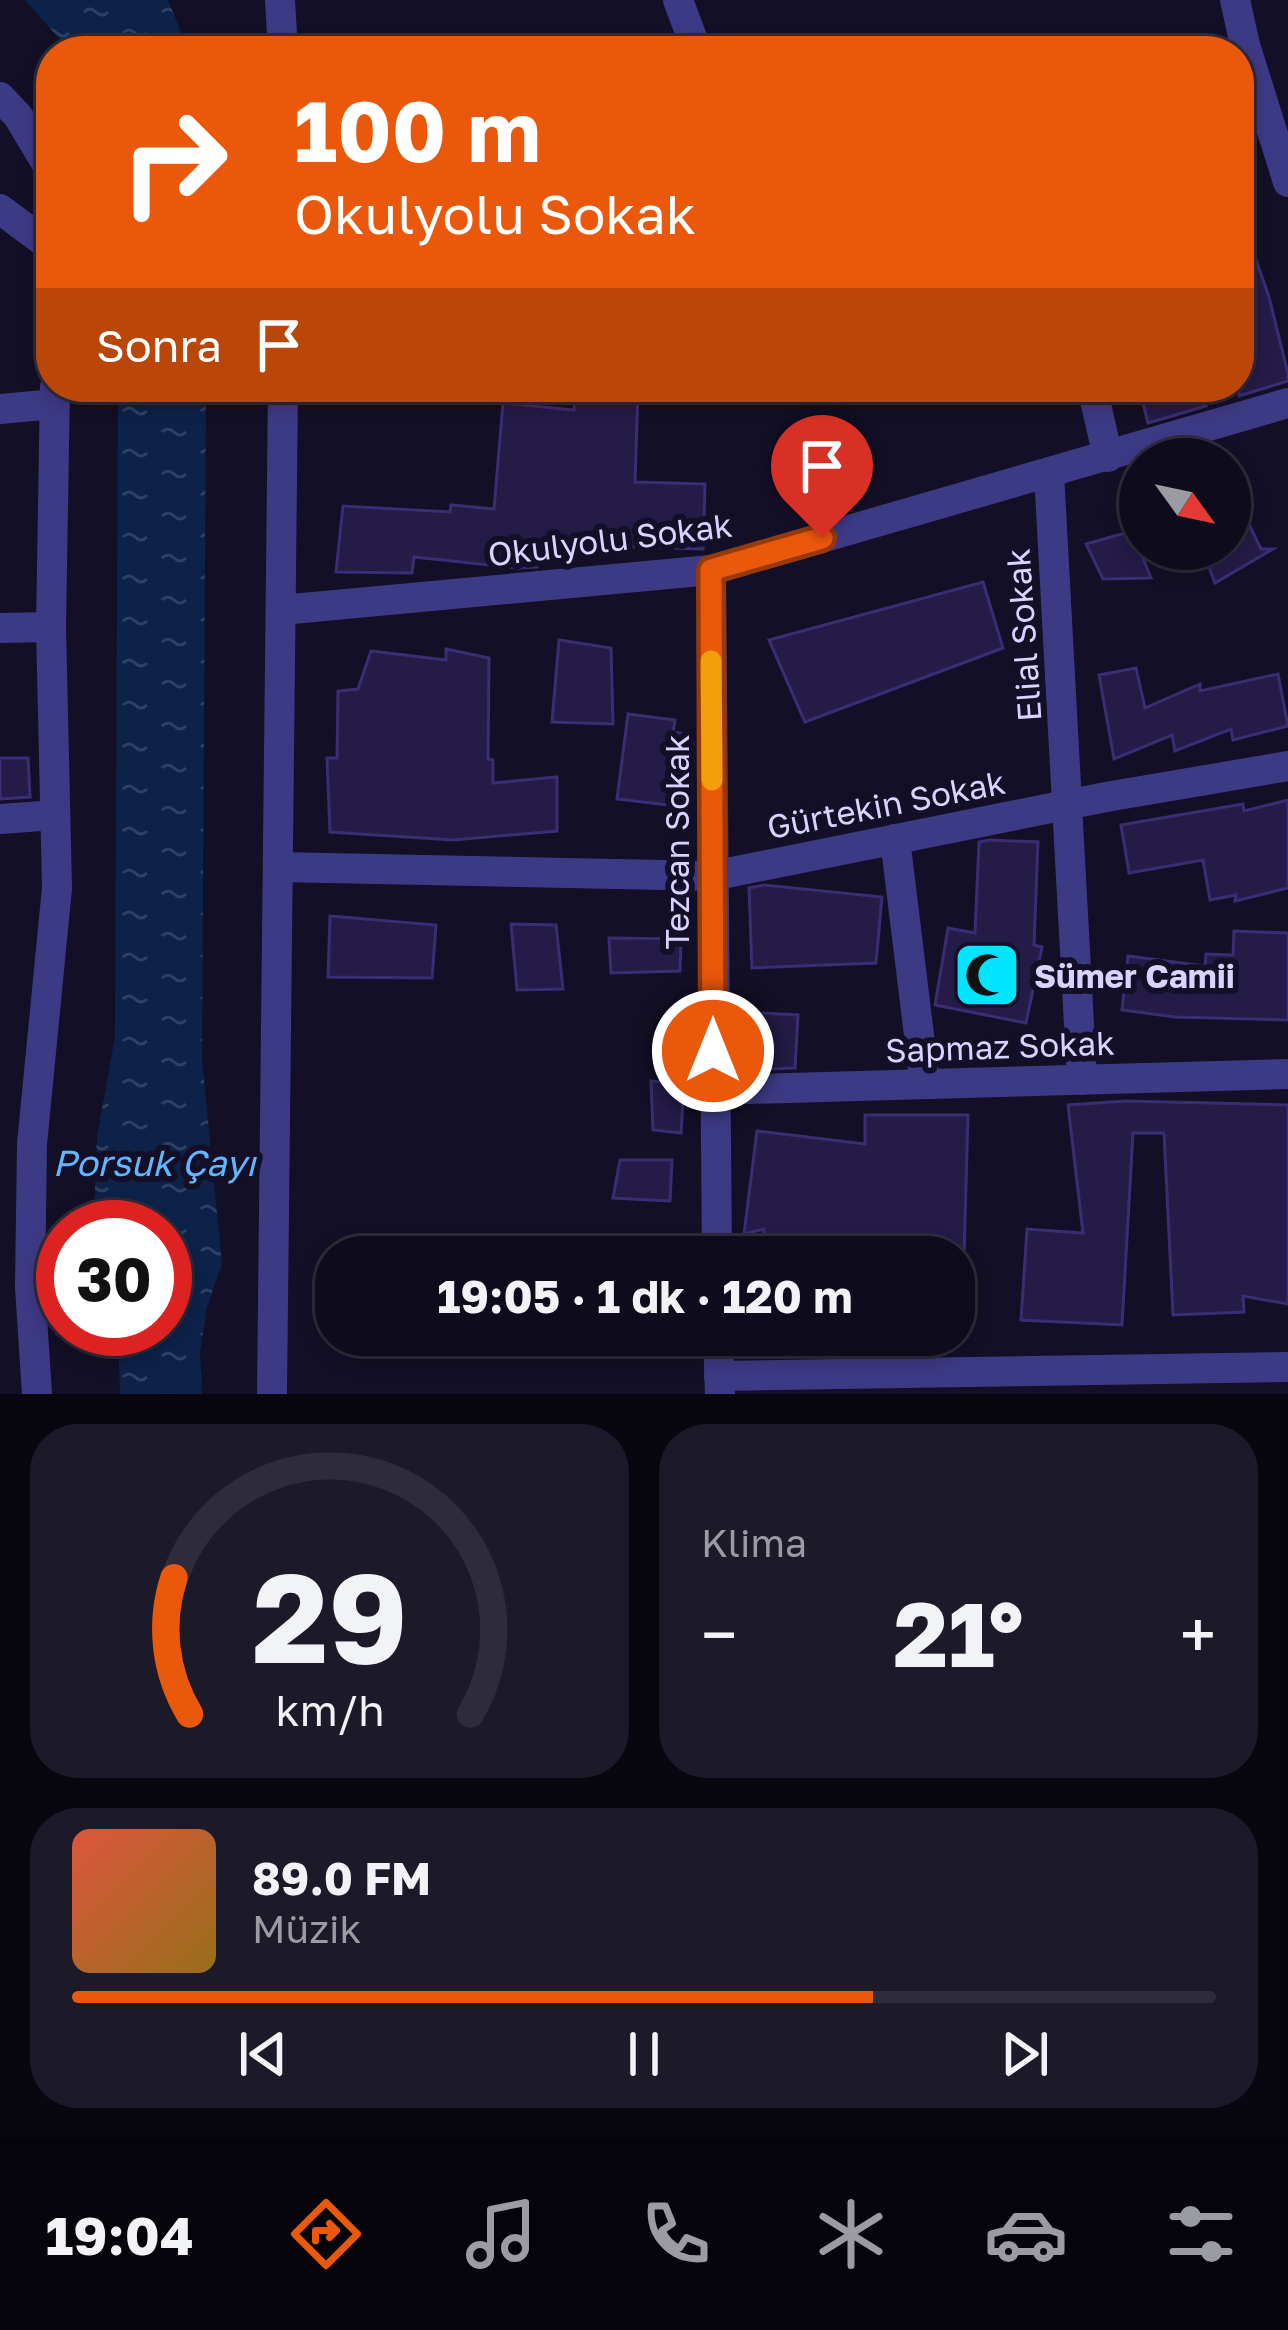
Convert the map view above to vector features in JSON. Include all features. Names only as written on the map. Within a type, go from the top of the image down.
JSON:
[{"type":"street","points":[[280,0],[283,36]]},
{"type":"street","points":[[678,0],[691,36]]},
{"type":"street","points":[[1234,36],[1235,0]]},
{"type":"street","points":[[0,97],[36,146]]},
{"type":"street","points":[[1254,99],[1288,182]]},
{"type":"street","points":[[0,209],[36,236]]},
{"type":"street","points":[[0,409],[36,400]]},
{"type":"street","points":[[37,1394],[30,1287],[32,1144],[57,888],[51,627],[55,402]]},
{"type":"street","points":[[272,1394],[283,402]]},
{"type":"street","points":[[1095,402],[1108,457]]},
{"type":"street","name":"Okulyolu Sokak","points":[[281,610],[711,570],[1288,404]]},
{"type":"street","name":"Elial Sokak","points":[[1049,473],[1082,1080]]},
{"type":"street","name":"Tezcan Sokak","points":[[711,570],[717,1236]]},
{"type":"street","points":[[0,628],[51,627]]},
{"type":"street","name":"Gürtekin Sokak","points":[[278,867],[712,876],[1288,766]]},
{"type":"street","points":[[0,820],[55,815]]},
{"type":"street","points":[[895,839],[926,1084]]},
{"type":"street","name":"Sapmaz Sokak","points":[[714,1090],[1288,1073]]},
{"type":"street","points":[[720,1385],[1288,1366]]},
{"type":"water","points":[[25,0],[168,0],[183,36],[57,36]]},
{"type":"water","name":"Porsuk Çayı","points":[[118,402],[206,402],[202,1059],[222,1264],[207,1307],[200,1352],[202,1394],[120,1394],[119,1356],[192,1356],[192,1200],[95,1200],[97,1136],[115,1037]]},
{"type":"building","points":[[1254,254],[1269,297],[1288,381],[1254,391]]},
{"type":"building","points":[[574,402],[638,402],[635,482],[705,484],[703,549],[539,544],[537,567],[414,557],[412,573],[336,572],[343,506],[450,512],[451,505],[494,509],[503,403],[574,410]]},
{"type":"building","points":[[1143,402],[1205,402],[1206,406],[1148,423]]},
{"type":"building","points":[[1251,528],[1261,549],[1273,549],[1251,562]]},
{"type":"building","points":[[1119,535],[1119,570],[1148,570],[1151,578],[1103,579],[1086,544]]},
{"type":"building","points":[[1210,570],[1237,570],[1215,583]]},
{"type":"building","points":[[983,582],[1003,648],[805,722],[769,640]]},
{"type":"building","points":[[559,640],[611,648],[613,724],[552,722]]},
{"type":"building","points":[[446,649],[489,658],[488,759],[493,760],[493,783],[557,777],[557,831],[453,840],[330,832],[327,758],[337,758],[338,691],[358,689],[371,651],[446,660]]},
{"type":"building","points":[[1136,668],[1145,708],[1200,684],[1200,691],[1278,674],[1288,726],[1233,740],[1231,729],[1175,751],[1172,735],[1114,759],[1099,675]]},
{"type":"building","points":[[628,714],[675,720],[673,732],[693,735],[693,766],[682,765],[677,806],[617,799]]},
{"type":"building","points":[[0,758],[28,758],[30,797],[0,799]]},
{"type":"building","points":[[1288,800],[1288,888],[1235,901],[1236,895],[1210,900],[1203,860],[1129,873],[1121,825],[1243,804],[1244,811]]},
{"type":"building","points":[[979,842],[1038,842],[1034,945],[1042,947],[1026,1023],[935,1005],[948,928],[975,933]]},
{"type":"building","points":[[764,885],[882,897],[876,963],[752,968],[749,888]]},
{"type":"building","points":[[330,916],[436,925],[432,978],[328,977]]},
{"type":"building","points":[[511,924],[556,925],[563,989],[517,990]]},
{"type":"building","points":[[1234,931],[1288,933],[1288,1020],[1175,1017],[1122,1010],[1128,956],[1205,966],[1206,954],[1233,955]]},
{"type":"building","points":[[609,938],[681,939],[680,971],[611,973]]},
{"type":"building","points":[[741,1012],[798,1015],[795,1068],[738,1070]]},
{"type":"building","points":[[651,1081],[684,1084],[681,1133],[653,1130]]},
{"type":"building","points":[[1126,1101],[1288,1105],[1288,1304],[1243,1296],[1244,1312],[1173,1315],[1164,1133],[1133,1133],[1122,1325],[1021,1320],[1027,1229],[1083,1233],[1068,1105]]},
{"type":"building","points":[[865,1115],[968,1115],[965,1236],[764,1236],[764,1229],[744,1234],[757,1131],[865,1144]]},
{"type":"building","points":[[620,1160],[672,1160],[670,1201],[613,1198]]},
{"type":"slow traffic","points":[[711,661],[712,780]]},
{"type":"place","name":"Sümer Camii","points":[[987,975]]},
{"type":"route","points":[[713,1051],[711,570],[822,538]]}]
